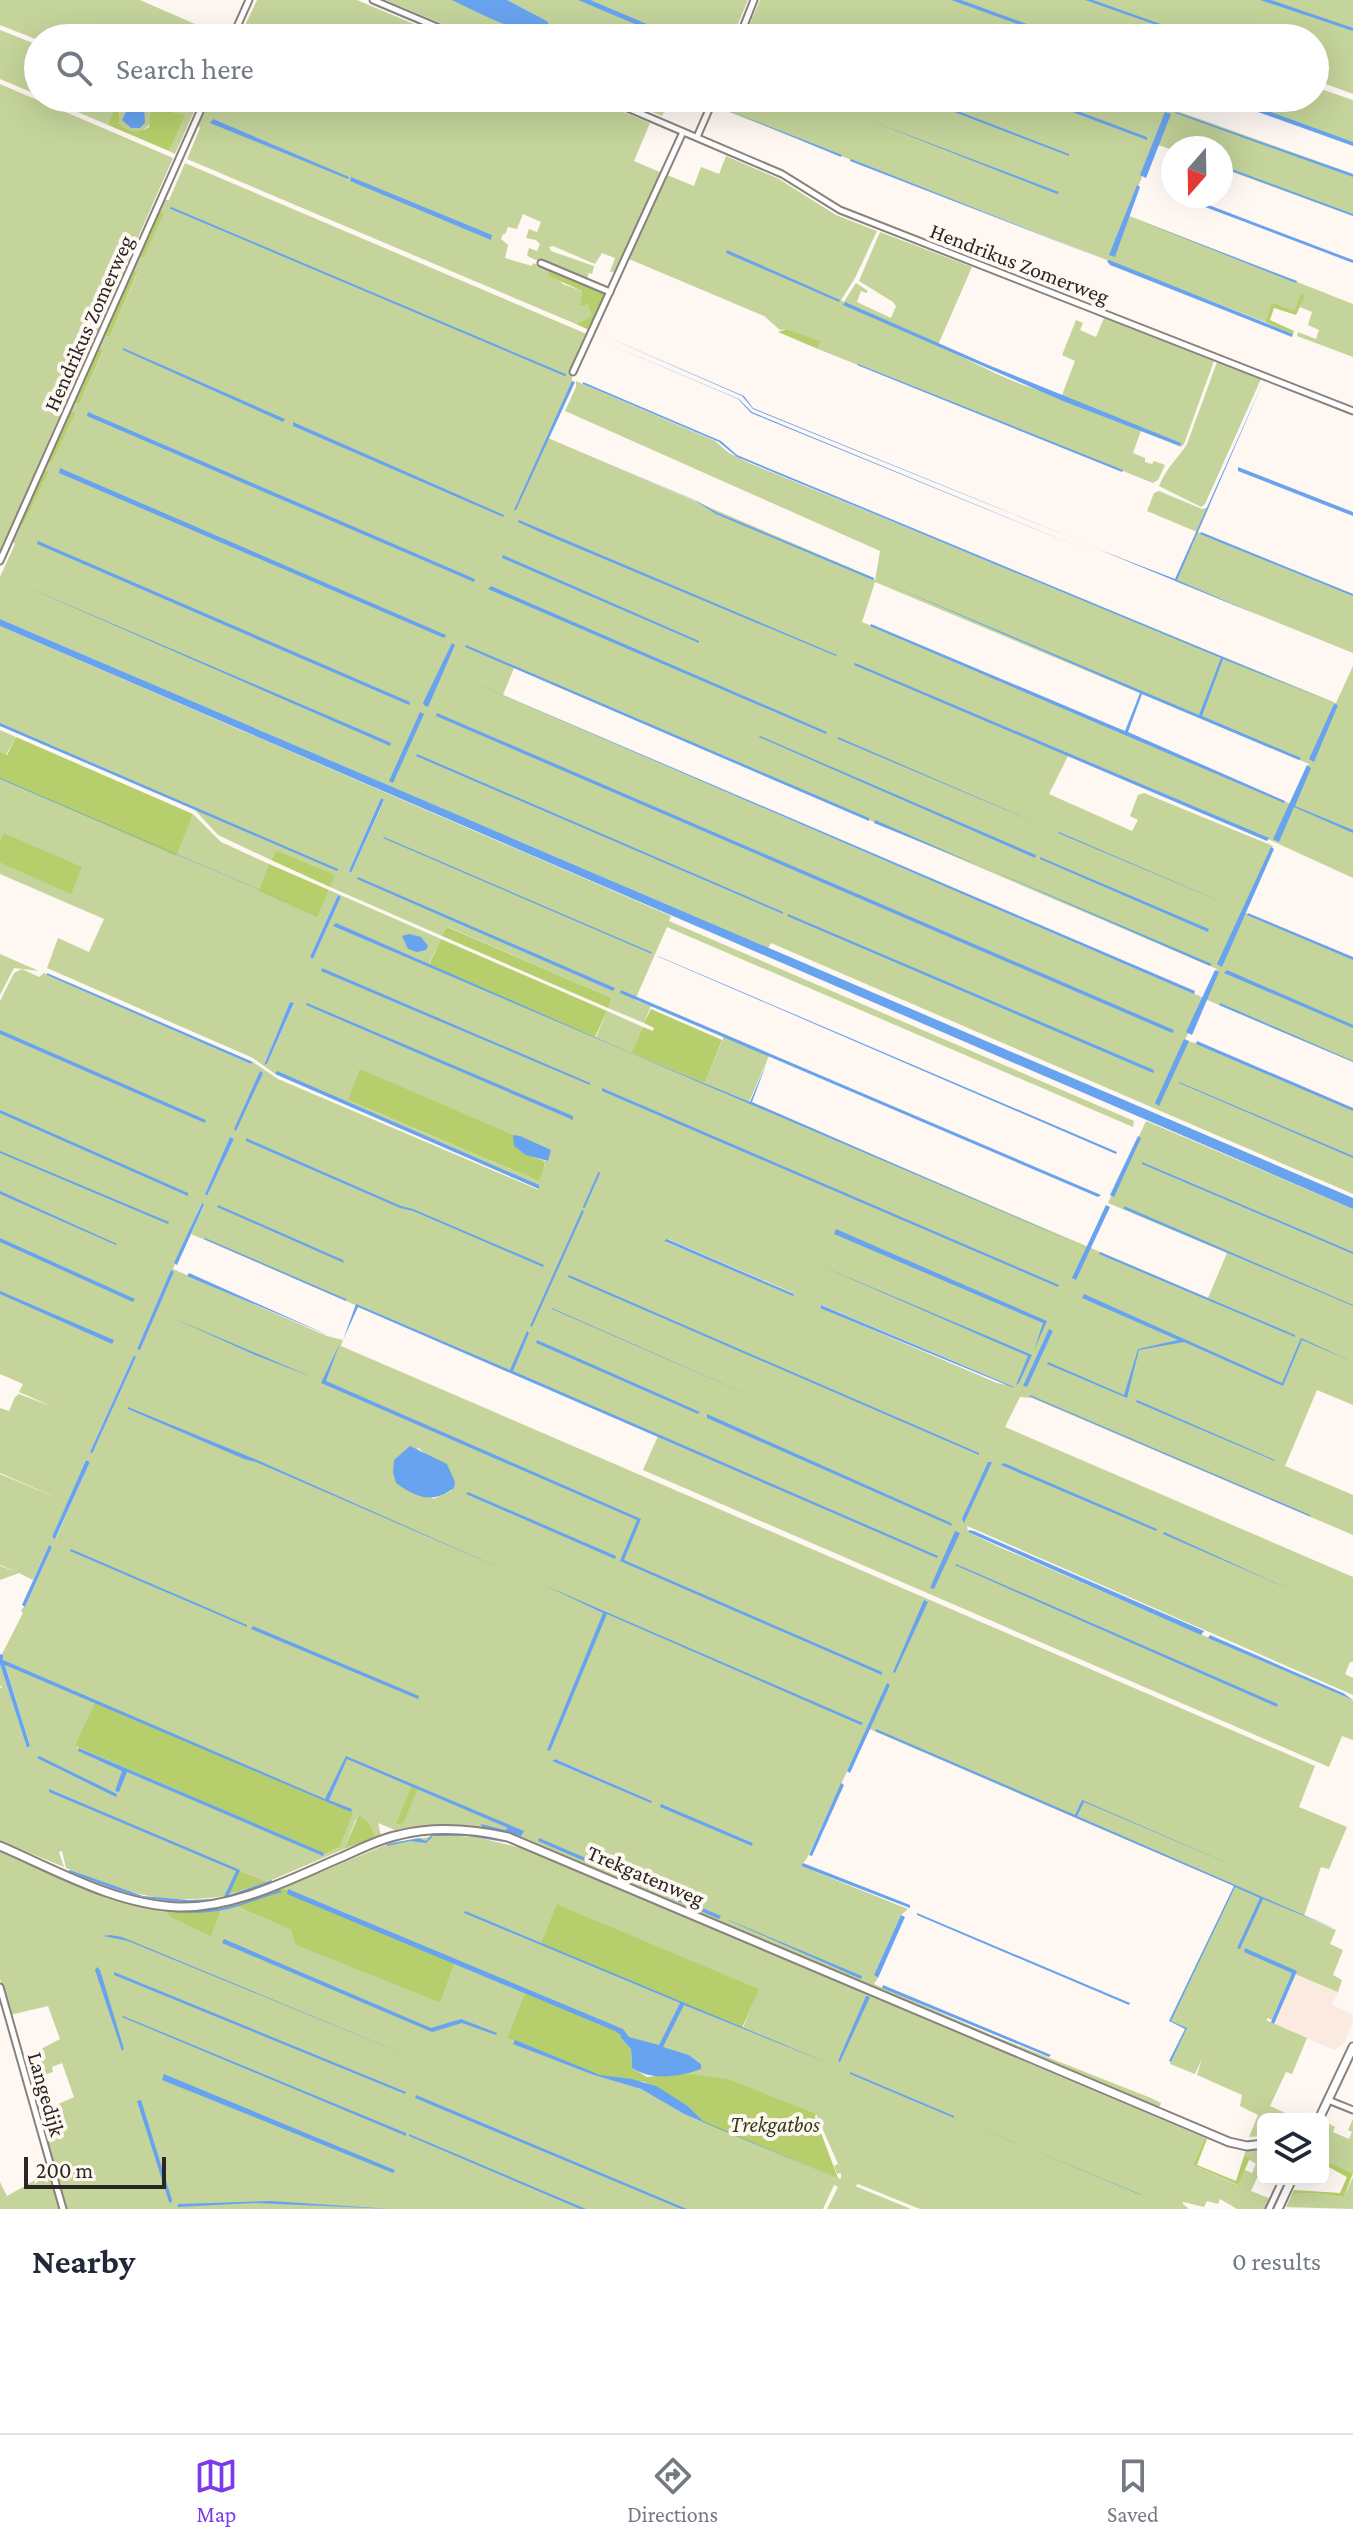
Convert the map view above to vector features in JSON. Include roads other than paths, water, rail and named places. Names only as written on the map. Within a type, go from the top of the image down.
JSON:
[{"type":"street","points":[[238,24],[249,0]]},
{"type":"street","points":[[373,0],[430,24]]},
{"type":"street","points":[[745,24],[754,0]]},
{"type":"street","name":"Hendrikus Zomerweg","points":[[0,561],[200,112]]},
{"type":"street","name":"Hendrikus Zomerweg","points":[[637,112],[782,174],[840,210],[1353,411]]},
{"type":"street","points":[[697,137],[708,112]]},
{"type":"street","points":[[573,372],[683,132]]},
{"type":"street","points":[[541,263],[610,292]]},
{"type":"street","name":"Trekgatenweg","points":[[0,1846],[113,1894],[150,1904],[181,1907],[222,1903],[255,1893],[395,1836],[453,1829],[508,1837],[1229,2142],[1257,2145]]},
{"type":"street","name":"Langedijk","points":[[0,1987],[63,2209]]},
{"type":"street","points":[[1322,2113],[1353,2047]]},
{"type":"street","points":[[1330,2100],[1353,2110]]},
{"type":"street","points":[[1269,2209],[1280,2185]]},
{"type":"street","points":[[1278,2209],[1289,2185]]},
{"type":"water","points":[[451,0],[507,0],[548,24],[505,24]]},
{"type":"water","points":[[578,0],[590,0],[647,24],[635,24]]},
{"type":"water","points":[[951,0],[961,0],[1027,24],[1017,24]]},
{"type":"water","points":[[1085,0],[1093,0],[1160,24]]},
{"type":"water","points":[[1260,0],[1271,0],[1353,28],[1353,31]]},
{"type":"water","points":[[126,112],[144,112],[145,123],[140,128],[131,128],[122,120]]},
{"type":"water","points":[[732,112],[842,155],[841,157]]},
{"type":"water","points":[[954,112],[960,112],[1069,156]]},
{"type":"water","points":[[1072,112],[1080,112],[1147,137],[1147,140]]},
{"type":"water","points":[[1165,112],[1171,114],[1146,178],[1140,175]]},
{"type":"water","points":[[1258,112],[1270,112],[1353,142],[1353,146]]},
{"type":"water","points":[[1175,113],[1353,174],[1353,177]]},
{"type":"water","points":[[213,119],[349,177],[210,123]]},
{"type":"water","points":[[869,120],[1059,192],[1057,194]]},
{"type":"water","points":[[851,159],[1098,257],[850,161]]},
{"type":"water","points":[[1233,169],[1353,214],[1233,171]]},
{"type":"water","points":[[351,177],[492,235],[491,240],[350,181]]},
{"type":"water","points":[[1137,185],[1140,187],[1115,257],[1109,255]]},
{"type":"water","points":[[1208,208],[1216,208],[1353,260],[1353,263]]},
{"type":"water","points":[[1138,220],[1297,281],[1296,283]]},
{"type":"water","points":[[727,250],[840,300],[726,253]]},
{"type":"water","points":[[1109,260],[1293,334],[1292,337],[1110,265]]},
{"type":"water","points":[[845,302],[986,364],[1181,443],[1180,446],[1063,401],[843,305]]},
{"type":"water","points":[[600,334],[744,396],[753,408],[1092,546],[753,409],[742,396]]},
{"type":"water","points":[[597,339],[739,399],[752,412],[1086,550],[751,413],[738,399]]},
{"type":"water","points":[[123,348],[285,419],[283,422]]},
{"type":"water","points":[[858,364],[1123,470],[1122,472]]},
{"type":"water","points":[[1264,380],[1177,580],[1263,617],[1095,548],[1175,579]]},
{"type":"water","points":[[572,381],[575,382],[514,510]]},
{"type":"water","points":[[583,382],[721,441],[737,455],[1329,701],[1223,659],[1202,716],[1301,758],[1299,760],[1142,694],[1128,732],[1284,803],[870,626],[1125,731],[1140,693],[888,584],[1199,715],[1221,658],[737,457],[719,442]]},
{"type":"water","points":[[88,412],[475,579],[474,582],[87,416]]},
{"type":"water","points":[[293,422],[504,515],[293,426]]},
{"type":"water","points":[[559,443],[697,501],[716,512],[874,578],[716,514],[696,501]]},
{"type":"water","points":[[1238,467],[1353,512],[1353,516],[1238,471]]},
{"type":"water","points":[[60,468],[446,635],[444,638],[59,473]]},
{"type":"water","points":[[519,520],[837,655],[542,533]]},
{"type":"water","points":[[1200,534],[1353,594],[1353,596]]},
{"type":"water","points":[[38,541],[410,702],[409,705],[37,544]]},
{"type":"water","points":[[503,555],[699,641],[699,643],[502,558]]},
{"type":"water","points":[[20,584],[380,738],[391,743],[390,746]]},
{"type":"water","points":[[491,586],[827,732],[488,589]]},
{"type":"water","points":[[0,619],[1353,1198],[1353,1209],[0,626]]},
{"type":"water","points":[[452,643],[455,645],[428,707],[425,706],[423,703]]},
{"type":"water","points":[[465,647],[869,818],[869,821]]},
{"type":"water","points":[[855,663],[1269,838],[1267,841]]},
{"type":"water","points":[[456,675],[1195,991],[1194,994]]},
{"type":"water","points":[[1334,704],[1338,705],[1314,762],[1309,759]]},
{"type":"water","points":[[420,712],[424,714],[393,783],[389,781]]},
{"type":"water","points":[[437,713],[1174,1030],[1172,1033],[436,716]]},
{"type":"water","points":[[0,723],[338,869],[0,726]]},
{"type":"water","points":[[759,737],[1036,855],[1035,858]]},
{"type":"water","points":[[838,737],[1044,826],[838,739]]},
{"type":"water","points":[[416,756],[783,912],[783,914]]},
{"type":"water","points":[[1307,765],[1311,768],[1295,806],[1353,830],[1353,833],[1294,807],[1279,842],[1273,839]]},
{"type":"water","points":[[0,778],[325,918],[0,779]]},
{"type":"water","points":[[381,798],[384,800],[351,873],[349,871]]},
{"type":"water","points":[[875,820],[980,866],[874,823]]},
{"type":"water","points":[[1058,833],[1215,899],[1217,900]]},
{"type":"water","points":[[383,838],[651,952],[652,954]]},
{"type":"water","points":[[1271,847],[1274,849],[1222,967],[1217,964]]},
{"type":"water","points":[[1040,859],[1209,929],[1208,932]]},
{"type":"water","points":[[984,867],[1212,964],[1210,966]]},
{"type":"water","points":[[358,877],[615,988],[613,991]]},
{"type":"water","points":[[338,895],[341,897],[313,959],[310,957]]},
{"type":"water","points":[[1247,915],[1353,957],[1353,960]]},
{"type":"water","points":[[787,916],[1154,1070],[1153,1073]]},
{"type":"water","points":[[336,923],[750,1102],[767,1062],[752,1102],[1083,1246],[333,926]]},
{"type":"water","points":[[402,936],[421,937],[428,946],[426,950],[417,952],[408,949]]},
{"type":"water","points":[[658,956],[1117,1152],[1116,1154]]},
{"type":"water","points":[[322,968],[590,1083],[590,1085],[321,971]]},
{"type":"water","points":[[1215,970],[1219,972],[1192,1035],[1186,1032]]},
{"type":"water","points":[[1227,970],[1353,1025],[1353,1028],[1224,973]]},
{"type":"water","points":[[47,973],[253,1062],[251,1064]]},
{"type":"water","points":[[621,990],[1101,1195],[1098,1197],[620,993]]},
{"type":"water","points":[[290,1002],[294,1003],[264,1065]]},
{"type":"water","points":[[306,1005],[573,1116],[573,1120]]},
{"type":"water","points":[[1219,1005],[1353,1061],[1353,1062]]},
{"type":"water","points":[[0,1030],[206,1120],[205,1123],[0,1034]]},
{"type":"water","points":[[1184,1039],[1189,1041],[1159,1106],[1155,1103]]},
{"type":"water","points":[[1197,1041],[1353,1108],[1353,1111],[1196,1044]]},
{"type":"water","points":[[260,1071],[263,1073],[236,1131],[234,1129]]},
{"type":"water","points":[[277,1071],[539,1185],[539,1189],[275,1074]]},
{"type":"water","points":[[1179,1083],[1353,1156],[1353,1158]]},
{"type":"water","points":[[602,1088],[1059,1285],[602,1091]]},
{"type":"water","points":[[0,1110],[188,1193],[188,1196],[0,1113]]},
{"type":"water","points":[[513,1135],[551,1150],[548,1161],[526,1155],[514,1146]]},
{"type":"water","points":[[1138,1136],[1141,1138],[1114,1197],[1110,1195]]},
{"type":"water","points":[[230,1137],[234,1139],[207,1196],[205,1194]]},
{"type":"water","points":[[246,1138],[544,1265],[400,1208],[246,1141]]},
{"type":"water","points":[[0,1151],[169,1222],[168,1224]]},
{"type":"water","points":[[1142,1164],[1353,1252],[1353,1254]]},
{"type":"water","points":[[0,1191],[117,1244],[0,1194]]},
{"type":"water","points":[[202,1203],[204,1205],[177,1265],[174,1263]]},
{"type":"water","points":[[1106,1205],[1110,1207],[1076,1280],[1072,1278]]},
{"type":"water","points":[[1124,1206],[1353,1305],[1353,1306],[1124,1209]]},
{"type":"water","points":[[217,1207],[343,1260],[344,1263]]},
{"type":"water","points":[[584,1211],[532,1327],[530,1326]]},
{"type":"water","points":[[836,1229],[1047,1321],[1034,1350],[1043,1323],[834,1234]]},
{"type":"water","points":[[0,1238],[135,1299],[133,1302],[0,1242]]},
{"type":"water","points":[[204,1239],[346,1299],[346,1301]]},
{"type":"water","points":[[667,1239],[794,1294],[664,1241]]},
{"type":"water","points":[[1099,1254],[1295,1335],[1295,1337]]},
{"type":"water","points":[[817,1264],[1032,1355],[1019,1383],[1016,1385],[1028,1356]]},
{"type":"water","points":[[171,1270],[174,1272],[140,1350],[137,1349]]},
{"type":"water","points":[[189,1273],[330,1336],[187,1276]]},
{"type":"water","points":[[568,1277],[979,1453],[979,1455]]},
{"type":"water","points":[[0,1291],[114,1340],[112,1344],[0,1294]]},
{"type":"water","points":[[1084,1294],[1282,1383],[1301,1338],[1353,1362],[1302,1340],[1283,1386],[1184,1342],[1139,1350],[1127,1398],[1047,1364],[1124,1395],[1138,1349],[1178,1340],[1082,1298]]},
{"type":"water","points":[[356,1304],[510,1370],[527,1331],[529,1333],[513,1371],[938,1556],[358,1307],[343,1340]]},
{"type":"water","points":[[821,1305],[1012,1386],[1014,1388],[820,1308]]},
{"type":"water","points":[[552,1308],[778,1408],[552,1309]]},
{"type":"water","points":[[171,1317],[312,1377],[255,1355]]},
{"type":"water","points":[[1049,1329],[1053,1331],[1027,1387],[1023,1386]]},
{"type":"water","points":[[537,1340],[700,1412],[698,1414],[536,1343]]},
{"type":"water","points":[[340,1343],[326,1381],[641,1519],[624,1560],[882,1672],[882,1675],[620,1561],[637,1520],[321,1383]]},
{"type":"water","points":[[134,1355],[136,1357],[92,1454],[90,1452]]},
{"type":"water","points":[[1029,1396],[1310,1515],[1311,1517]]},
{"type":"water","points":[[1136,1402],[1275,1460],[1275,1461]]},
{"type":"water","points":[[128,1409],[257,1460],[507,1571]]},
{"type":"water","points":[[707,1414],[951,1523],[952,1526],[707,1418]]},
{"type":"water","points":[[410,1446],[447,1464],[455,1482],[454,1488],[439,1496],[425,1497],[396,1483],[394,1460]]},
{"type":"water","points":[[86,1460],[90,1462],[55,1539],[52,1537]]},
{"type":"water","points":[[988,1462],[992,1462],[964,1523],[962,1519]]},
{"type":"water","points":[[1004,1463],[1157,1529],[1001,1465]]},
{"type":"water","points":[[468,1492],[616,1556],[615,1559],[466,1494]]},
{"type":"water","points":[[969,1530],[974,1531],[1204,1631],[1201,1635]]},
{"type":"water","points":[[955,1531],[960,1533],[934,1589],[930,1588]]},
{"type":"water","points":[[1164,1532],[1289,1589],[1163,1534]]},
{"type":"water","points":[[49,1545],[52,1547],[25,1607],[22,1605]]},
{"type":"water","points":[[70,1551],[247,1625],[247,1627]]},
{"type":"water","points":[[955,1565],[1278,1704],[1277,1707]]},
{"type":"water","points":[[544,1585],[863,1723],[861,1725],[607,1614],[550,1751],[547,1750],[603,1613]]},
{"type":"water","points":[[924,1600],[928,1602],[895,1673],[893,1672]]},
{"type":"water","points":[[253,1626],[419,1696],[418,1699],[251,1629]]},
{"type":"water","points":[[1210,1635],[1343,1693],[1353,1700],[1208,1638]]},
{"type":"water","points":[[0,1654],[3,1660],[325,1799],[346,1756],[524,1831],[521,1836],[482,1827],[481,1824],[505,1830],[508,1828],[347,1759],[329,1800],[352,1809],[351,1812],[5,1665],[30,1746],[27,1748],[0,1664]]},
{"type":"water","points":[[887,1683],[890,1685],[850,1773],[847,1771]]},
{"type":"water","points":[[876,1729],[1075,1815],[1082,1800],[1244,1870],[1084,1802],[1077,1816],[1336,1929],[1263,1899],[1240,1949],[1237,1948],[1260,1898],[1235,1887],[1171,2021],[1187,2028],[1171,2062],[1185,2029],[1169,2021],[1234,1886]]},
{"type":"water","points":[[79,1748],[324,1853],[323,1856],[127,1772],[119,1792],[115,1791],[122,1771],[78,1751]]},
{"type":"water","points":[[39,1756],[117,1794],[116,1797],[37,1758]]},
{"type":"water","points":[[555,1759],[652,1801],[552,1761]]},
{"type":"water","points":[[841,1783],[844,1785],[812,1856],[809,1855]]},
{"type":"water","points":[[49,1789],[240,1870],[229,1895],[272,1880],[272,1883],[223,1899],[236,1871],[49,1792]]},
{"type":"water","points":[[661,1804],[753,1843],[752,1846],[660,1807]]},
{"type":"water","points":[[460,1832],[516,1844],[468,1836],[433,1836],[426,1843],[410,1841],[387,1846],[419,1838],[426,1841],[433,1833]]},
{"type":"water","points":[[539,1838],[721,1916],[719,1919],[538,1841]]},
{"type":"water","points":[[803,1863],[910,1905],[910,1908],[801,1866]]},
{"type":"water","points":[[70,1870],[143,1896],[218,1899],[179,1902],[142,1897],[105,1886]]},
{"type":"water","points":[[288,1889],[623,2029],[629,2037],[659,2045],[680,2003],[465,1911],[828,2063],[684,2005],[663,2047],[689,2055],[701,2064],[701,2069],[684,2074],[648,2075],[632,2068],[631,2049],[615,2031],[287,1894]]},
{"type":"water","points":[[95,1890],[145,1905],[198,1911],[232,1906],[280,1890],[282,1892],[228,1909],[195,1913],[161,1911],[110,1898]]},
{"type":"water","points":[[637,1897],[862,1989],[861,1992]]},
{"type":"water","points":[[917,1913],[1130,2003],[1129,2005]]},
{"type":"water","points":[[901,1915],[905,1917],[878,1978],[874,1975]]},
{"type":"water","points":[[728,1920],[862,1976],[861,1979]]},
{"type":"water","points":[[103,1936],[122,1937],[421,2061],[128,1941]]},
{"type":"water","points":[[224,1939],[431,2028],[461,2019],[497,2033],[462,2023],[432,2032],[222,1943]]},
{"type":"water","points":[[1245,1948],[1297,1971],[1274,2024],[1271,2022],[1292,1973],[1244,1952]]},
{"type":"water","points":[[97,1967],[124,2049],[122,2051],[95,1970]]},
{"type":"water","points":[[114,1972],[406,2092],[114,1975]]},
{"type":"water","points":[[883,1985],[1051,2055],[1049,2057],[882,1988]]},
{"type":"water","points":[[866,1996],[870,1997],[840,2062],[838,2061]]},
{"type":"water","points":[[122,2017],[406,2133],[406,2136]]},
{"type":"water","points":[[515,2040],[600,2075],[656,2086],[688,2106],[703,2121],[836,2178],[684,2114],[641,2089],[594,2075],[513,2044]]},
{"type":"water","points":[[164,2074],[395,2170],[393,2173],[162,2080]]},
{"type":"water","points":[[850,2074],[954,2116],[954,2118]]},
{"type":"water","points":[[416,2095],[687,2209],[415,2098]]},
{"type":"water","points":[[141,2100],[172,2200],[171,2203],[137,2101]]},
{"type":"water","points":[[958,2119],[1140,2194],[1141,2195]]},
{"type":"water","points":[[409,2134],[586,2209],[580,2209]]},
{"type":"water","points":[[271,2201],[392,2209],[255,2203],[178,2207],[178,2204]]},
{"type":"waterway","points":[[171,208],[565,375]]},
{"type":"waterway","points":[[584,1207],[599,1173]]},
{"type":"park label","name":"Trekgatbos","points":[[775,2124]]}]
